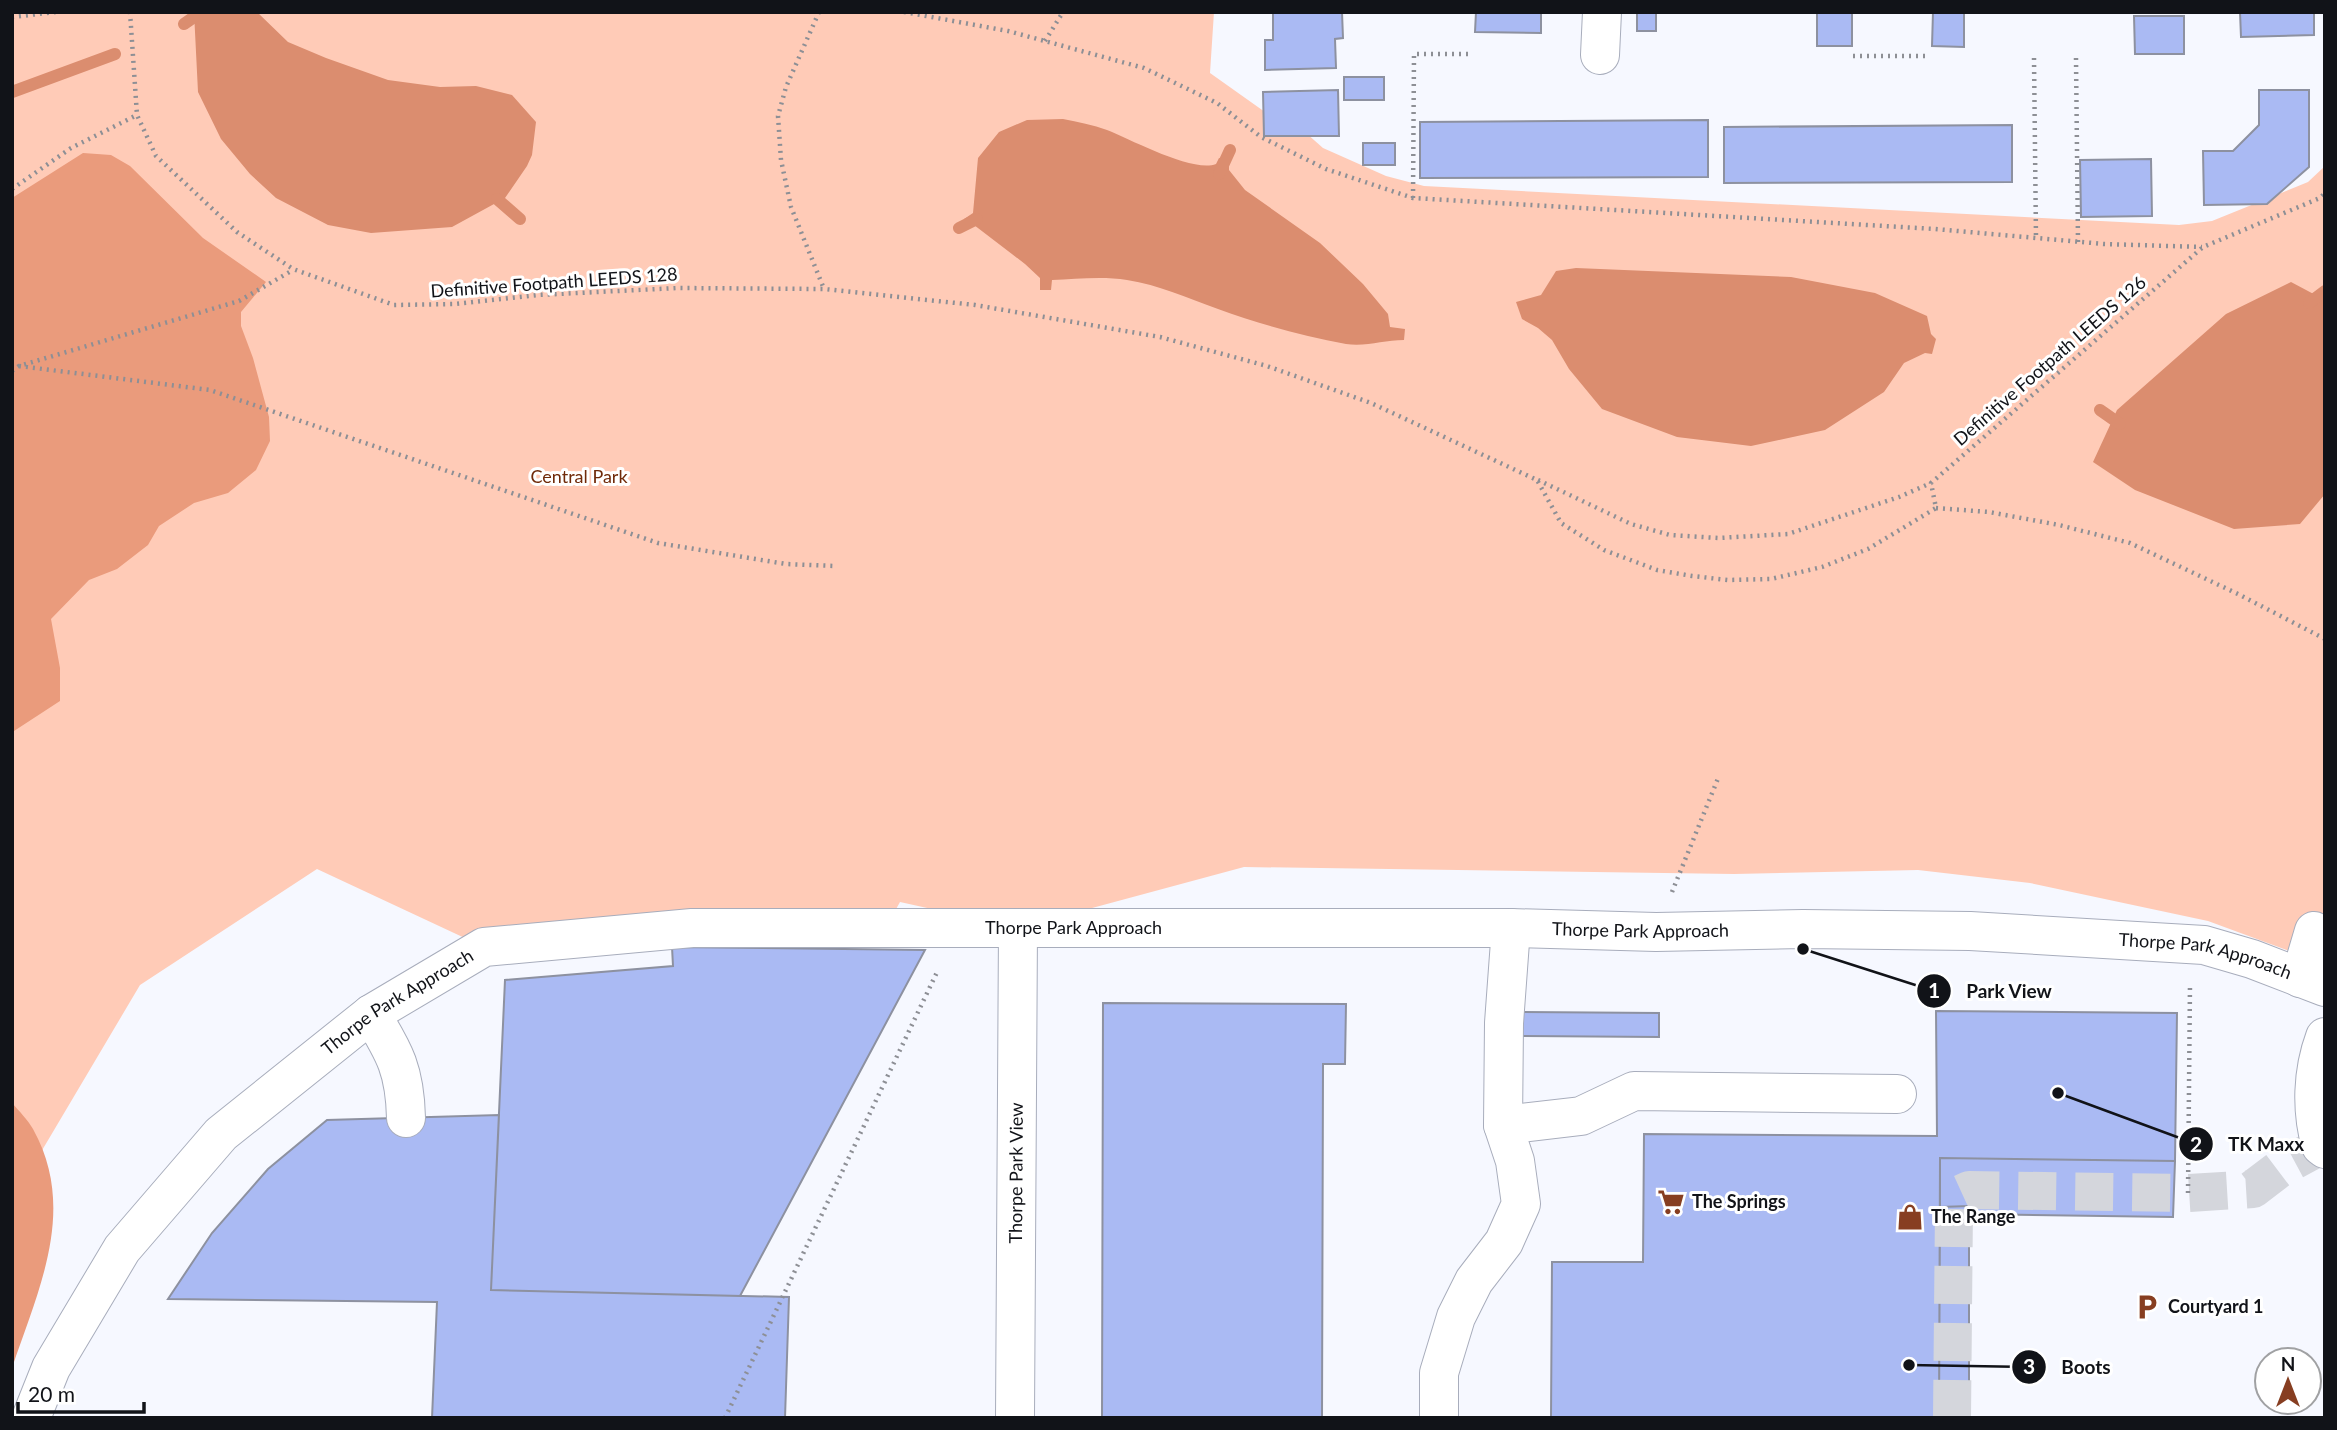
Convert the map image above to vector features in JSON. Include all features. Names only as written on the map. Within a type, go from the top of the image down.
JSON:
[{"type":"street","points":[[1600,55],[1602,12]]},
{"type":"street","name":"Thorpe Park Approach","points":[[31,1418],[51,1368],[122,1249],[221,1134],[371,1014],[484,947],[691,928],[1511,928],[1656,932],[1942,930],[2204,945],[2252,959],[2312,982]]},
{"type":"street","name":"Thorpe Park View","points":[[1015,1418],[1018,928]]},
{"type":"street","points":[[1439,1418],[1439,1373],[1456,1317],[1474,1280],[1504,1242],[1521,1204],[1515,1161],[1503,1125],[1504,1023],[1511,928]]},
{"type":"street","points":[[2312,982],[2314,931]]},
{"type":"street","points":[[371,1014],[396,1055],[405,1089],[406,1118]]},
{"type":"street","points":[[2325,1037],[2316,1072],[2314,1111],[2321,1146],[2325,1149]]},
{"type":"street","points":[[1503,1125],[1581,1116],[1634,1091],[1898,1094]]},
{"type":"path","points":[[12,18],[55,12]]},
{"type":"path","points":[[12,188],[71,148],[137,115],[130,12]]},
{"type":"path","points":[[819,12],[786,87],[778,116],[781,160],[791,208],[824,289]]},
{"type":"path","points":[[904,12],[1008,31],[1144,68],[1217,103],[1261,137],[1315,164],[1413,198],[1921,228],[2078,242],[2203,247]]},
{"type":"path","points":[[1045,41],[1063,12]]},
{"type":"path","points":[[1413,198],[1414,54],[1468,54]]},
{"type":"path","points":[[1853,56],[1928,56]]},
{"type":"path","points":[[2034,58],[2036,238]]},
{"type":"path","points":[[2076,58],[2078,242]]},
{"type":"path","name":"Definitive Footpath LEEDS 128","points":[[137,115],[156,156],[237,232],[293,269],[394,305],[454,304],[538,295],[678,288],[824,289],[975,305],[1160,337],[1267,366],[1371,403],[1537,480]]},
{"type":"path","name":"Definitive Footpath LEEDS 126","points":[[1537,480],[1631,524],[1670,535],[1718,538],[1788,534],[1899,497],[1931,483],[2203,247],[2322,199],[2325,194]]},
{"type":"path","points":[[12,371],[19,366],[239,301],[293,269]]},
{"type":"path","points":[[19,366],[210,390],[658,543],[786,564],[835,566]]},
{"type":"path","points":[[1537,480],[1561,523],[1604,550],[1657,570],[1728,580],[1771,579],[1822,567],[1868,549],[1936,508],[1989,512],[2059,525],[2130,543],[2325,639]]},
{"type":"path","points":[[1931,483],[1936,508]]},
{"type":"path","points":[[1656,932],[1719,776]]},
{"type":"path","points":[[725,1418],[958,929]]},
{"type":"path","points":[[2188,1193],[2189,973]]},
{"type":"green space","name":"Central Park","points":[[12,12],[1214,12],[1210,73],[1275,119],[1297,125],[1323,148],[1386,176],[1424,186],[2179,225],[2212,221],[2308,182],[2325,166],[2325,964],[2208,921],[2030,883],[1918,870],[1734,874],[1244,867],[1018,928],[900,902],[885,929],[484,947],[317,869],[140,985],[28,1174],[12,1289]]},
{"type":"shaded area","points":[[194,12],[257,12],[288,42],[388,80],[440,87],[476,86],[512,95],[536,122],[532,155],[505,198],[452,227],[371,233],[328,225],[276,198],[250,174],[221,139],[198,92]]},
{"type":"shaded area","points":[[1063,119],[1107,130],[1193,164],[1206,166],[1216,164],[1219,158],[1229,160],[1229,170],[1245,190],[1320,243],[1363,284],[1388,314],[1390,327],[1405,329],[1404,340],[1361,345],[1330,341],[1265,325],[1162,288],[1127,280],[1052,280],[1051,290],[1040,290],[1040,278],[974,225],[969,228],[964,219],[973,213],[978,158],[999,132],[1027,120]]},
{"type":"shaded area","points":[[83,153],[111,155],[130,166],[203,238],[266,282],[241,312],[241,326],[269,417],[270,441],[256,470],[228,493],[194,503],[159,526],[148,545],[117,569],[89,580],[51,619],[60,668],[60,701],[14,731],[12,198]]},
{"type":"shaded area","points":[[1576,268],[1791,277],[1875,293],[1927,316],[1931,334],[1936,339],[1932,354],[1925,353],[1904,363],[1884,392],[1825,430],[1751,446],[1677,437],[1602,409],[1569,369],[1552,340],[1522,319],[1516,302],[1541,295],[1556,271]]},
{"type":"shaded area","points":[[2291,282],[2323,299],[2325,309],[2325,494],[2300,524],[2234,529],[2135,490],[2093,462],[2117,410],[2226,314]]},
{"type":"shaded area","points":[[12,1103],[33,1129],[46,1159],[52,1190],[53,1220],[42,1279],[12,1368]]},
{"type":"building","points":[[1273,12],[1342,12],[1343,38],[1335,39],[1336,68],[1265,70],[1265,40],[1273,40]]},
{"type":"building","points":[[1476,12],[1541,12],[1541,33],[1475,32]]},
{"type":"building","points":[[1637,12],[1656,12],[1656,31],[1637,31]]},
{"type":"building","points":[[1817,12],[1852,12],[1852,46],[1817,46]]},
{"type":"building","points":[[1933,12],[1964,12],[1964,47],[1932,46]]},
{"type":"building","points":[[2240,12],[2314,12],[2314,35],[2241,37]]},
{"type":"building","points":[[2134,16],[2184,16],[2184,54],[2135,54]]},
{"type":"building","points":[[1344,77],[1384,77],[1384,100],[1344,100]]},
{"type":"building","points":[[1338,90],[1339,136],[1264,136],[1263,92]]},
{"type":"building","points":[[2259,90],[2309,90],[2309,167],[2267,204],[2204,205],[2203,151],[2233,151],[2259,125]]},
{"type":"building","points":[[1708,120],[1708,177],[1420,178],[1420,122]]},
{"type":"building","points":[[2012,125],[2012,182],[1724,183],[1724,127]]},
{"type":"building","points":[[1363,143],[1395,143],[1395,165],[1363,165]]},
{"type":"building","points":[[2151,159],[2152,216],[2081,217],[2080,160]]},
{"type":"building","points":[[672,947],[925,950],[740,1296],[491,1290],[505,980],[673,966]]},
{"type":"building","points":[[1103,1003],[1346,1004],[1345,1064],[1323,1064],[1322,1418],[1102,1418]]},
{"type":"building","points":[[1936,1011],[2177,1013],[2175,1161],[1940,1158],[1939,1418],[1551,1418],[1552,1262],[1643,1262],[1644,1134],[1937,1136]]},
{"type":"building","points":[[1521,1012],[1659,1013],[1659,1037],[1520,1036]]},
{"type":"building","points":[[499,1115],[491,1290],[789,1297],[785,1418],[432,1418],[437,1302],[168,1299],[212,1233],[268,1169],[327,1120]]},
{"type":"building","points":[[1940,1158],[2175,1161],[2173,1217],[1969,1214],[1969,1206],[1940,1207]]},
{"type":"building","points":[[1969,1206],[1969,1418],[1939,1418],[1940,1207]]},
{"type":"waterway","points":[[184,24],[194,17]]},
{"type":"waterway","points":[[12,92],[115,54]]},
{"type":"waterway","points":[[1219,174],[1230,150]]},
{"type":"waterway","points":[[497,199],[520,219]]},
{"type":"waterway","points":[[959,228],[977,219]]},
{"type":"waterway","points":[[2309,303],[2325,291]]},
{"type":"waterway","points":[[2100,410],[2120,424]]},
{"type":"tunnel","points":[[1952,1418],[1954,1206],[1958,1195],[1969,1190],[2188,1193],[2253,1189],[2282,1167],[2321,1146]]},
{"type":"place","name":"Park View","points":[[1803,949]]},
{"type":"place","name":"TK Maxx","points":[[2058,1093]]},
{"type":"place","name":"The Springs","points":[[1671,1202]]},
{"type":"place","name":"The Range","points":[[1910,1217]]},
{"type":"place","name":"Courtyard 1","points":[[2147,1307]]},
{"type":"place","name":"Boots","points":[[1909,1365]]}]
